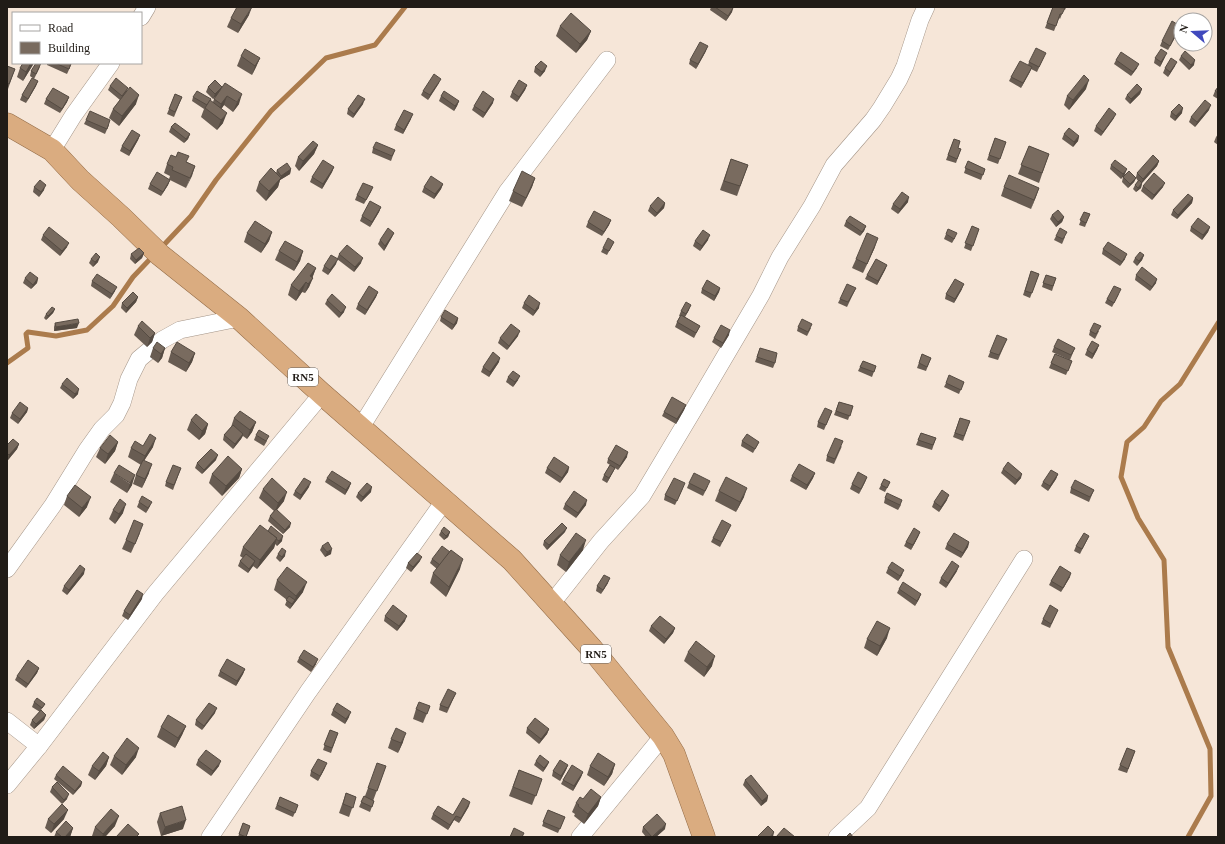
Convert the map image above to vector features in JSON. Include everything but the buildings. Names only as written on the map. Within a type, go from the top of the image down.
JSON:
[{"type":"highway","name":"RN5","points":[[7,124],[52,150],[80,180],[157,252],[239,318],[322,394],[512,560],[592,649],[663,736],[674,754],[704,837]]},
{"type":"street","points":[[552,603],[601,541],[642,496],[698,404],[761,295],[780,256],[812,206],[834,165],[873,120],[899,79],[926,7]]},
{"type":"street","points":[[361,427],[507,192],[608,60]]},
{"type":"street","points":[[52,150],[73,116],[110,64]]},
{"type":"street","points":[[7,569],[53,505],[102,429],[116,415],[122,403],[128,379],[139,359],[162,340],[180,330],[239,318]]},
{"type":"street","points":[[7,785],[39,746],[156,594],[322,394]]},
{"type":"street","points":[[210,837],[308,692],[445,500]]},
{"type":"street","points":[[837,837],[868,808],[1024,559]]},
{"type":"street","points":[[7,721],[39,746]]},
{"type":"street","points":[[580,837],[663,736]]},
{"type":"waterway","points":[[160,249],[191,216],[216,180],[271,111],[326,58],[375,45],[405,7]]},
{"type":"waterway","points":[[7,363],[28,348],[26,334],[28,332],[56,336],[87,330],[113,306],[133,277],[153,256]]},
{"type":"waterway","points":[[1188,837],[1211,796],[1210,749],[1168,647],[1164,560],[1138,518],[1121,477],[1127,442],[1144,427],[1161,401],[1180,384],[1218,323]]}]
